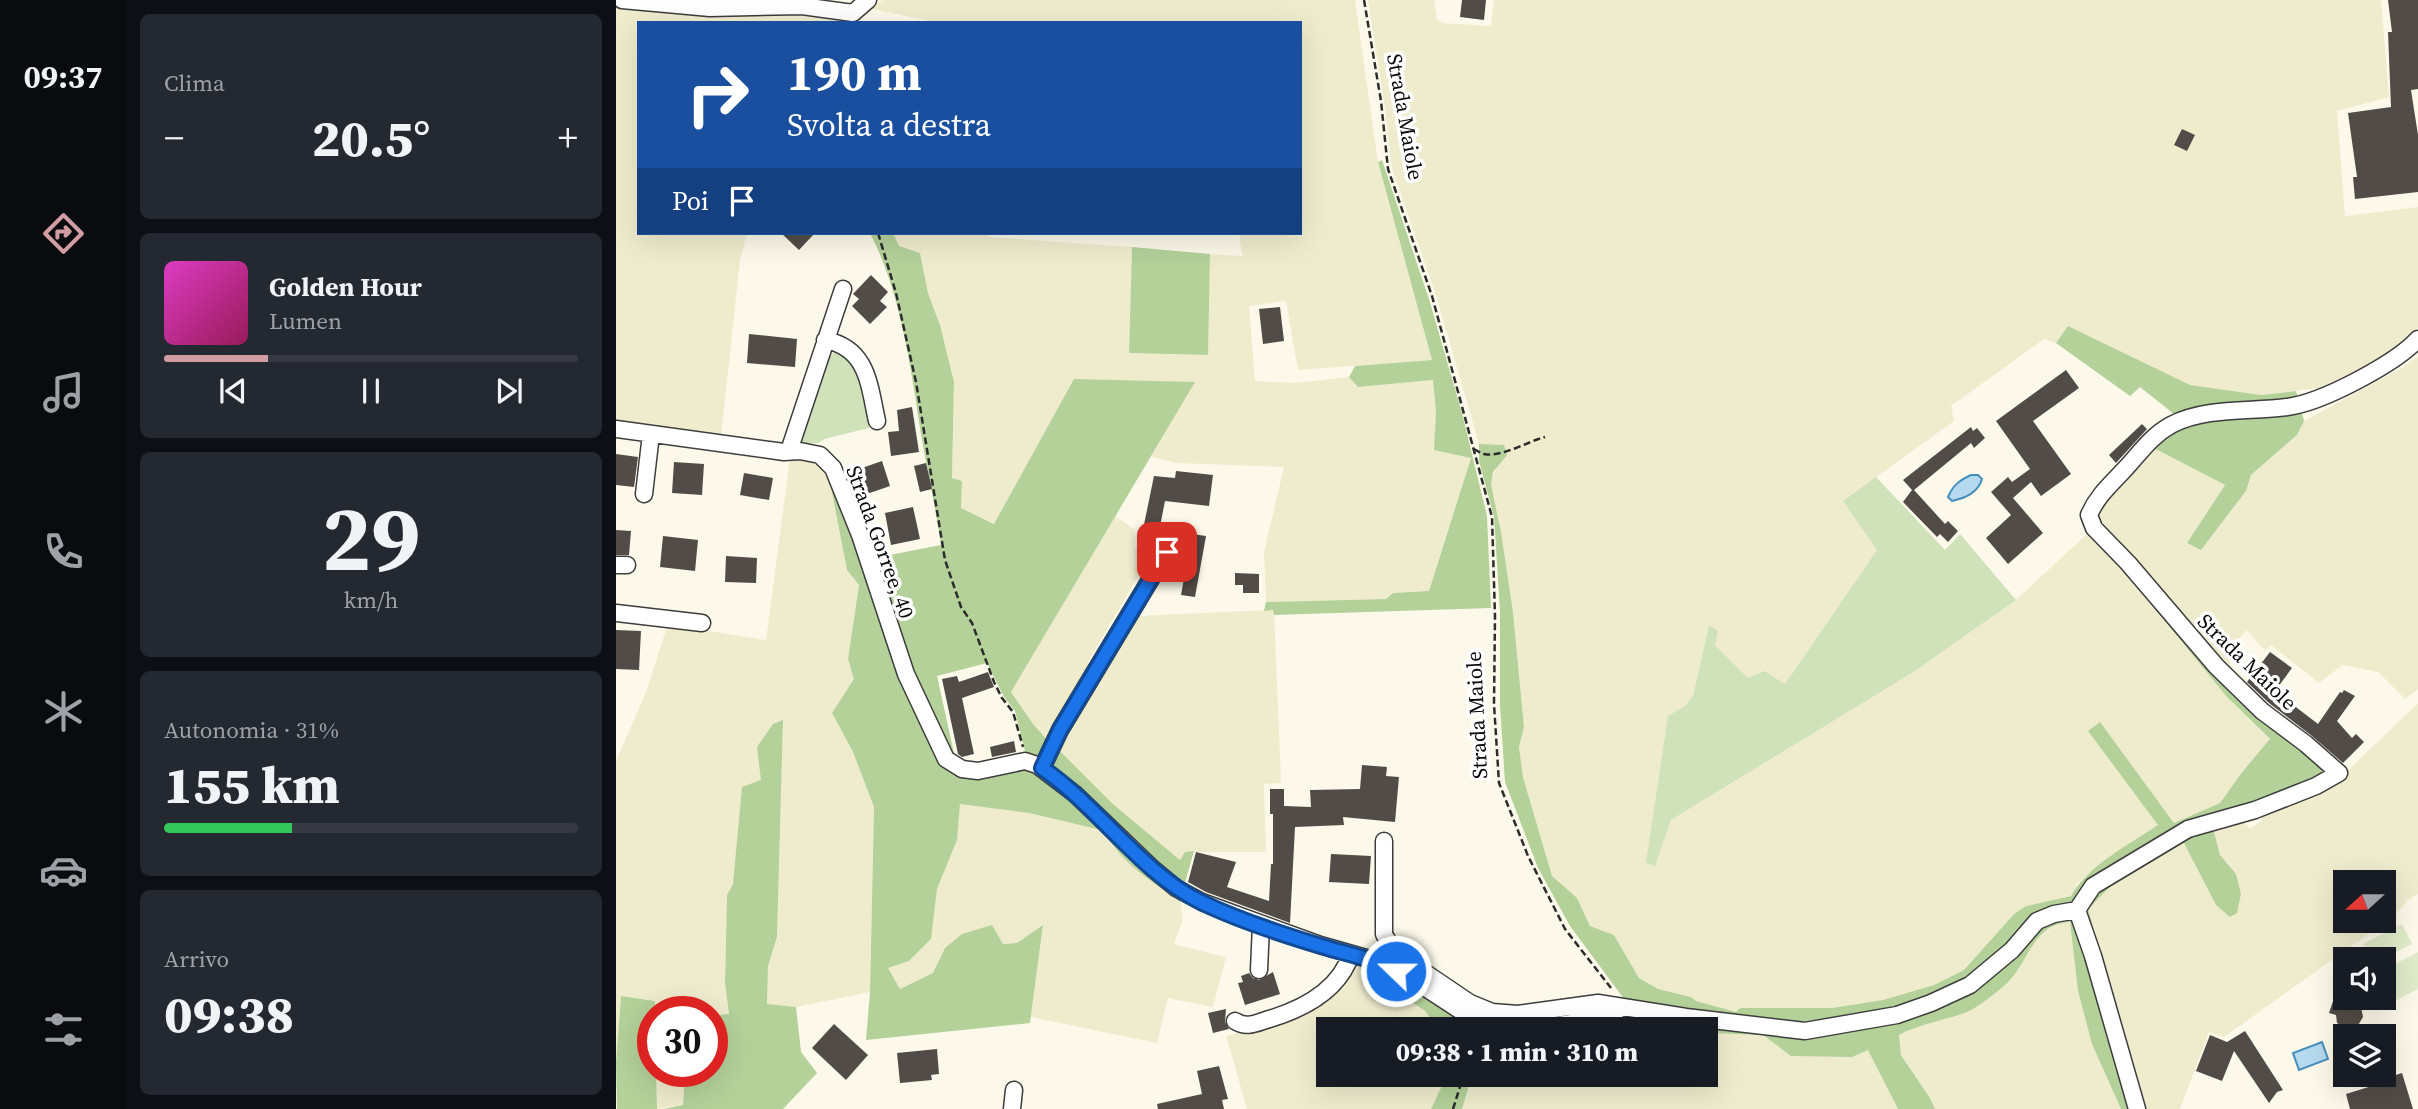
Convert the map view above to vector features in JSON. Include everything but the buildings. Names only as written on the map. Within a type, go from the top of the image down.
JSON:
[{"type":"street","points":[[622,0],[710,8],[802,6],[853,13],[868,0]]},
{"type":"street","points":[[789,451],[843,289]]},
{"type":"street","name":"Strada Maiole","points":[[2077,910],[2094,886],[2188,829],[2264,806],[2316,786],[2339,773],[2262,711],[2216,666],[2128,563],[2094,528],[2089,515],[2095,501],[2157,434],[2174,424],[2200,416],[2302,405],[2392,360],[2418,339]]},
{"type":"street","points":[[825,340],[838,342],[849,348],[859,359],[866,375],[877,421]]},
{"type":"street","name":"Strada Gorree, 40","points":[[616,429],[820,455],[833,468],[860,535],[906,674],[946,759],[962,769],[978,771],[1025,761]]},
{"type":"street","points":[[644,494],[651,434]]},
{"type":"street","points":[[1042,768],[1060,730],[1167,552]]},
{"type":"street","points":[[616,613],[702,623]]},
{"type":"street","points":[[1025,761],[1042,768],[1075,794],[1152,868],[1176,887],[1202,902],[1261,925],[1380,962],[1464,1013],[1477,1017]]},
{"type":"street","points":[[1384,841],[1384,934],[1391,947],[1470,1003],[1492,1012],[1518,1014],[1598,1003],[1805,1031],[1897,1015],[1970,985],[2012,950],[2037,921],[2054,914],[2077,910],[2137,1109]]},
{"type":"street","points":[[1259,970],[1261,925]]},
{"type":"street","points":[[1235,1021],[1247,1026],[1302,1008],[1336,979],[1351,954]]},
{"type":"street","points":[[1595,1017],[1626,1008]]},
{"type":"street","points":[[1012,1109],[1014,1090]]},
{"type":"path","name":"Strada Maiole","points":[[1364,0],[1381,101],[1388,169],[1432,296],[1492,517],[1494,705],[1499,782],[1528,856],[1565,929],[1610,988]]},
{"type":"path","points":[[879,235],[896,293],[916,382],[945,560],[961,607],[972,624],[994,682],[1013,712],[1022,739],[1025,761]]},
{"type":"path","points":[[1474,449],[1485,454],[1505,452],[1545,437]]},
{"type":"path","points":[[1453,1109],[1460,1087]]},
{"type":"shaded area","points":[[883,0],[1355,0],[1378,162],[1432,360],[1298,370],[1286,301],[1249,306],[1255,381],[1295,383],[1349,377],[1358,387],[1433,380],[1436,413],[1471,458],[1429,591],[1393,593],[1386,599],[1266,602],[1264,552],[1284,467],[1177,463],[1151,457],[1194,382],[1074,380],[995,524],[960,508],[962,482],[952,478],[954,382],[940,325],[928,293],[920,253],[899,246],[894,235],[988,235],[1132,247],[1129,353],[1207,355],[1210,254],[1242,256],[1239,235],[1302,235],[1302,21],[930,21],[868,8]]},
{"type":"shaded area","points":[[1368,0],[1434,0],[1437,19],[1442,23],[1491,26],[1494,0],[2381,0],[2389,97],[2337,111],[2345,216],[2418,207],[2418,327],[2403,345],[2366,367],[2318,388],[2261,395],[2189,385],[2068,326],[2056,343],[2044,339],[1951,406],[1954,421],[1843,501],[1877,550],[1785,684],[1748,678],[1715,645],[1709,626],[1693,696],[1685,706],[1655,865],[1671,820],[1915,671],[2016,600],[2088,533],[2126,571],[2126,575],[2227,697],[2270,740],[2220,803],[2175,824],[2100,723],[2088,731],[2159,825],[2090,872],[2077,884],[2071,896],[2026,906],[2014,914],[1964,970],[1934,985],[1883,1000],[1832,1008],[1740,1008],[1736,1012],[1658,989],[1639,978],[1614,935],[1590,926],[1577,898],[1552,877],[1523,777],[1519,747],[1524,727],[1513,612],[1501,532],[1490,485],[1504,445],[1479,444],[1436,295],[1392,169]]},
{"type":"shaded area","points":[[616,5],[701,14],[801,10],[840,19],[637,21],[637,235],[746,235],[740,260],[721,437],[616,422]]},
{"type":"shaded area","points":[[2418,356],[2418,689],[2405,699],[2378,672],[2343,665],[2319,683],[2271,645],[2265,651],[2247,630],[2231,647],[2229,674],[2096,526],[2097,506],[2150,446],[2225,485],[2187,543],[2201,550],[2246,491],[2251,475],[2297,435],[2304,421],[2402,368]]},
{"type":"shaded area","points":[[790,458],[816,463],[828,472],[847,570],[859,585],[848,659],[855,679],[832,713],[853,752],[874,807],[870,992],[796,1007],[767,1005],[768,966],[777,937],[783,721],[761,780],[733,884],[727,895],[727,996],[637,996],[637,998],[621,996],[616,1062],[616,761],[646,692],[668,624],[766,640]]},
{"type":"shaded area","points":[[1115,516],[1135,530],[1134,547],[1148,559],[1088,662],[1090,669],[1047,739],[1011,692]]},
{"type":"shaded area","points":[[1274,610],[1281,779],[1280,783],[1264,784],[1266,852],[1185,852],[1180,861],[1114,805],[1055,746],[1135,616]]},
{"type":"shaded area","points":[[2418,703],[2418,894],[2409,899],[2396,914],[2396,870],[2333,870],[2333,933],[2370,933],[2350,947],[2333,947],[2333,959],[2224,1037],[2209,1032],[2180,1109],[2142,1109],[2087,909],[2110,887],[2185,843],[2216,905],[2236,874],[2220,855],[2212,824],[2239,817],[2250,829],[2262,820],[2256,812],[2342,776]]},
{"type":"shaded area","points":[[960,803],[1029,813],[1101,830],[1114,848],[1140,873],[1163,887],[1180,902],[1183,919],[1174,944],[1226,957],[1213,1007],[1168,998],[1157,1043],[1031,1017],[1043,925],[1017,943],[945,948],[933,973],[900,989],[888,968],[909,961],[931,939],[937,889],[957,840]]},
{"type":"shaded area","points":[[2070,922],[2078,991],[2092,1043],[2121,1109],[1935,1109],[1901,1054],[1899,1035],[2010,981],[2037,939],[2056,923]]},
{"type":"shaded area","points":[[1361,962],[1384,972],[1380,982],[1424,1010],[1430,1017],[1316,1017],[1316,1087],[1441,1087],[1431,1109],[1247,1109],[1226,1036],[1249,1030]]},
{"type":"shaded area","points":[[1718,1032],[1763,1035],[1791,1056],[1868,1049],[1898,1109],[1462,1109],[1468,1087],[1718,1087]]},
{"type":"shaded area","points":[[656,1087],[684,1087],[683,1105],[657,1109]]},
{"type":"green space","points":[[1382,160],[1429,299],[1462,413],[1487,516],[1491,608],[1274,615],[1273,610],[1264,611],[1266,602],[1386,599],[1393,593],[1429,591],[1471,458],[1434,450],[1436,413],[1433,380],[1358,387],[1349,377],[1355,366],[1432,360],[1378,162]]},
{"type":"green space","points":[[871,235],[894,235],[899,246],[920,253],[928,293],[940,325],[954,382],[952,478],[962,481],[961,508],[994,524],[1074,379],[1195,382],[1011,692],[1050,743],[1042,764],[1027,759],[1015,711],[1004,697],[987,663],[937,676],[956,762],[933,729],[869,559],[941,545],[904,334],[881,257]]},
{"type":"green space","points":[[1132,247],[1210,254],[1208,355],[1129,353]]},
{"type":"green space","points":[[2068,326],[2190,385],[2261,395],[2296,391],[2304,421],[2297,435],[2251,475],[2246,491],[2201,550],[2187,543],[2225,485],[2150,446],[2179,418],[2140,387],[2130,396],[2056,343]]},
{"type":"green space","points":[[839,350],[860,372],[869,428],[824,439],[819,443],[798,444],[822,360]]},
{"type":"green space","points":[[1479,444],[1504,445],[1507,455],[1493,472],[1491,485],[1513,612],[1524,727],[1519,747],[1523,777],[1552,876],[1577,898],[1590,926],[1614,935],[1639,978],[1658,989],[1736,1012],[1740,1008],[1832,1008],[1883,1000],[1934,985],[1964,970],[2014,914],[2026,906],[2071,896],[2098,865],[2158,825],[2088,731],[2100,722],[2174,823],[2220,803],[2270,739],[2227,697],[2126,571],[2330,771],[2252,807],[2212,816],[2075,906],[2053,909],[1967,983],[1895,1011],[1807,1026],[1627,1003],[1570,926],[1538,868],[1505,782],[1494,517],[1479,461]]},
{"type":"green space","points":[[828,472],[945,762],[1025,765],[1041,770],[1182,895],[1180,902],[1144,876],[1123,857],[1101,830],[1029,813],[960,804],[957,840],[937,889],[931,939],[909,961],[888,968],[900,989],[933,973],[945,948],[962,934],[992,925],[1003,944],[1017,943],[1043,925],[1030,1023],[866,1040],[870,992],[874,807],[853,752],[832,713],[854,679],[848,659],[859,585],[847,570]]},
{"type":"green space","points":[[1876,477],[1945,550],[1960,534],[2016,600],[1915,671],[1671,820],[1655,866],[1646,863],[1668,716],[1685,706],[1693,696],[1709,625],[1718,631],[1715,645],[1748,678],[1764,671],[1785,684],[1877,550],[1843,501]]},
{"type":"green space","points":[[783,720],[777,937],[768,966],[767,1004],[796,1007],[801,1052],[817,1073],[783,1109],[664,1109],[683,1105],[684,1087],[728,1087],[729,1014],[725,983],[727,895],[733,884],[742,787],[761,780],[757,747],[773,724]]},
{"type":"green space","points":[[1055,746],[1114,805],[1180,860],[1185,852],[1194,851],[1184,886],[1046,767]]},
{"type":"green space","points":[[2212,824],[2220,855],[2236,874],[2241,894],[2237,913],[2230,917],[2216,905],[2184,843],[2110,887],[2088,909],[2107,978],[2080,912],[2096,888]]},
{"type":"green space","points":[[2077,918],[2135,1109],[2121,1109],[2092,1044],[2078,991],[2070,922],[2058,924],[2041,935],[2010,980],[1977,1006],[1967,1012],[1899,1035],[1901,1055],[1935,1109],[1898,1109],[1868,1050],[1852,1057],[1791,1056],[1763,1035],[1718,1033],[1718,1024],[1805,1035],[1933,1007],[2038,924]]},
{"type":"green space","points":[[2402,924],[2412,944],[2396,952],[2396,947],[2365,947],[2363,944],[2384,933],[2396,933],[2396,927]]},
{"type":"green space","points":[[2418,952],[2418,989],[2396,1001],[2396,964]]},
{"type":"green space","points":[[1384,972],[1472,1017],[1430,1017],[1424,1010],[1379,981]]},
{"type":"green space","points":[[621,996],[637,998],[637,1087],[656,1087],[657,1109],[617,1109],[616,1062]]},
{"type":"green space","points":[[1599,1008],[1668,1017],[1543,1017]]},
{"type":"green space","points":[[1441,1087],[1468,1087],[1462,1109],[1431,1109]]},
{"type":"water","points":[[1971,475],[1978,475],[1982,479],[1977,488],[1952,501],[1948,497],[1952,489]]},
{"type":"water","points":[[2322,1042],[2328,1059],[2299,1070],[2293,1053]]},
{"type":"route","points":[[1167,552],[1060,730],[1042,768],[1075,794],[1152,868],[1189,895],[1243,918],[1320,946],[1380,962],[1396,971]]}]
